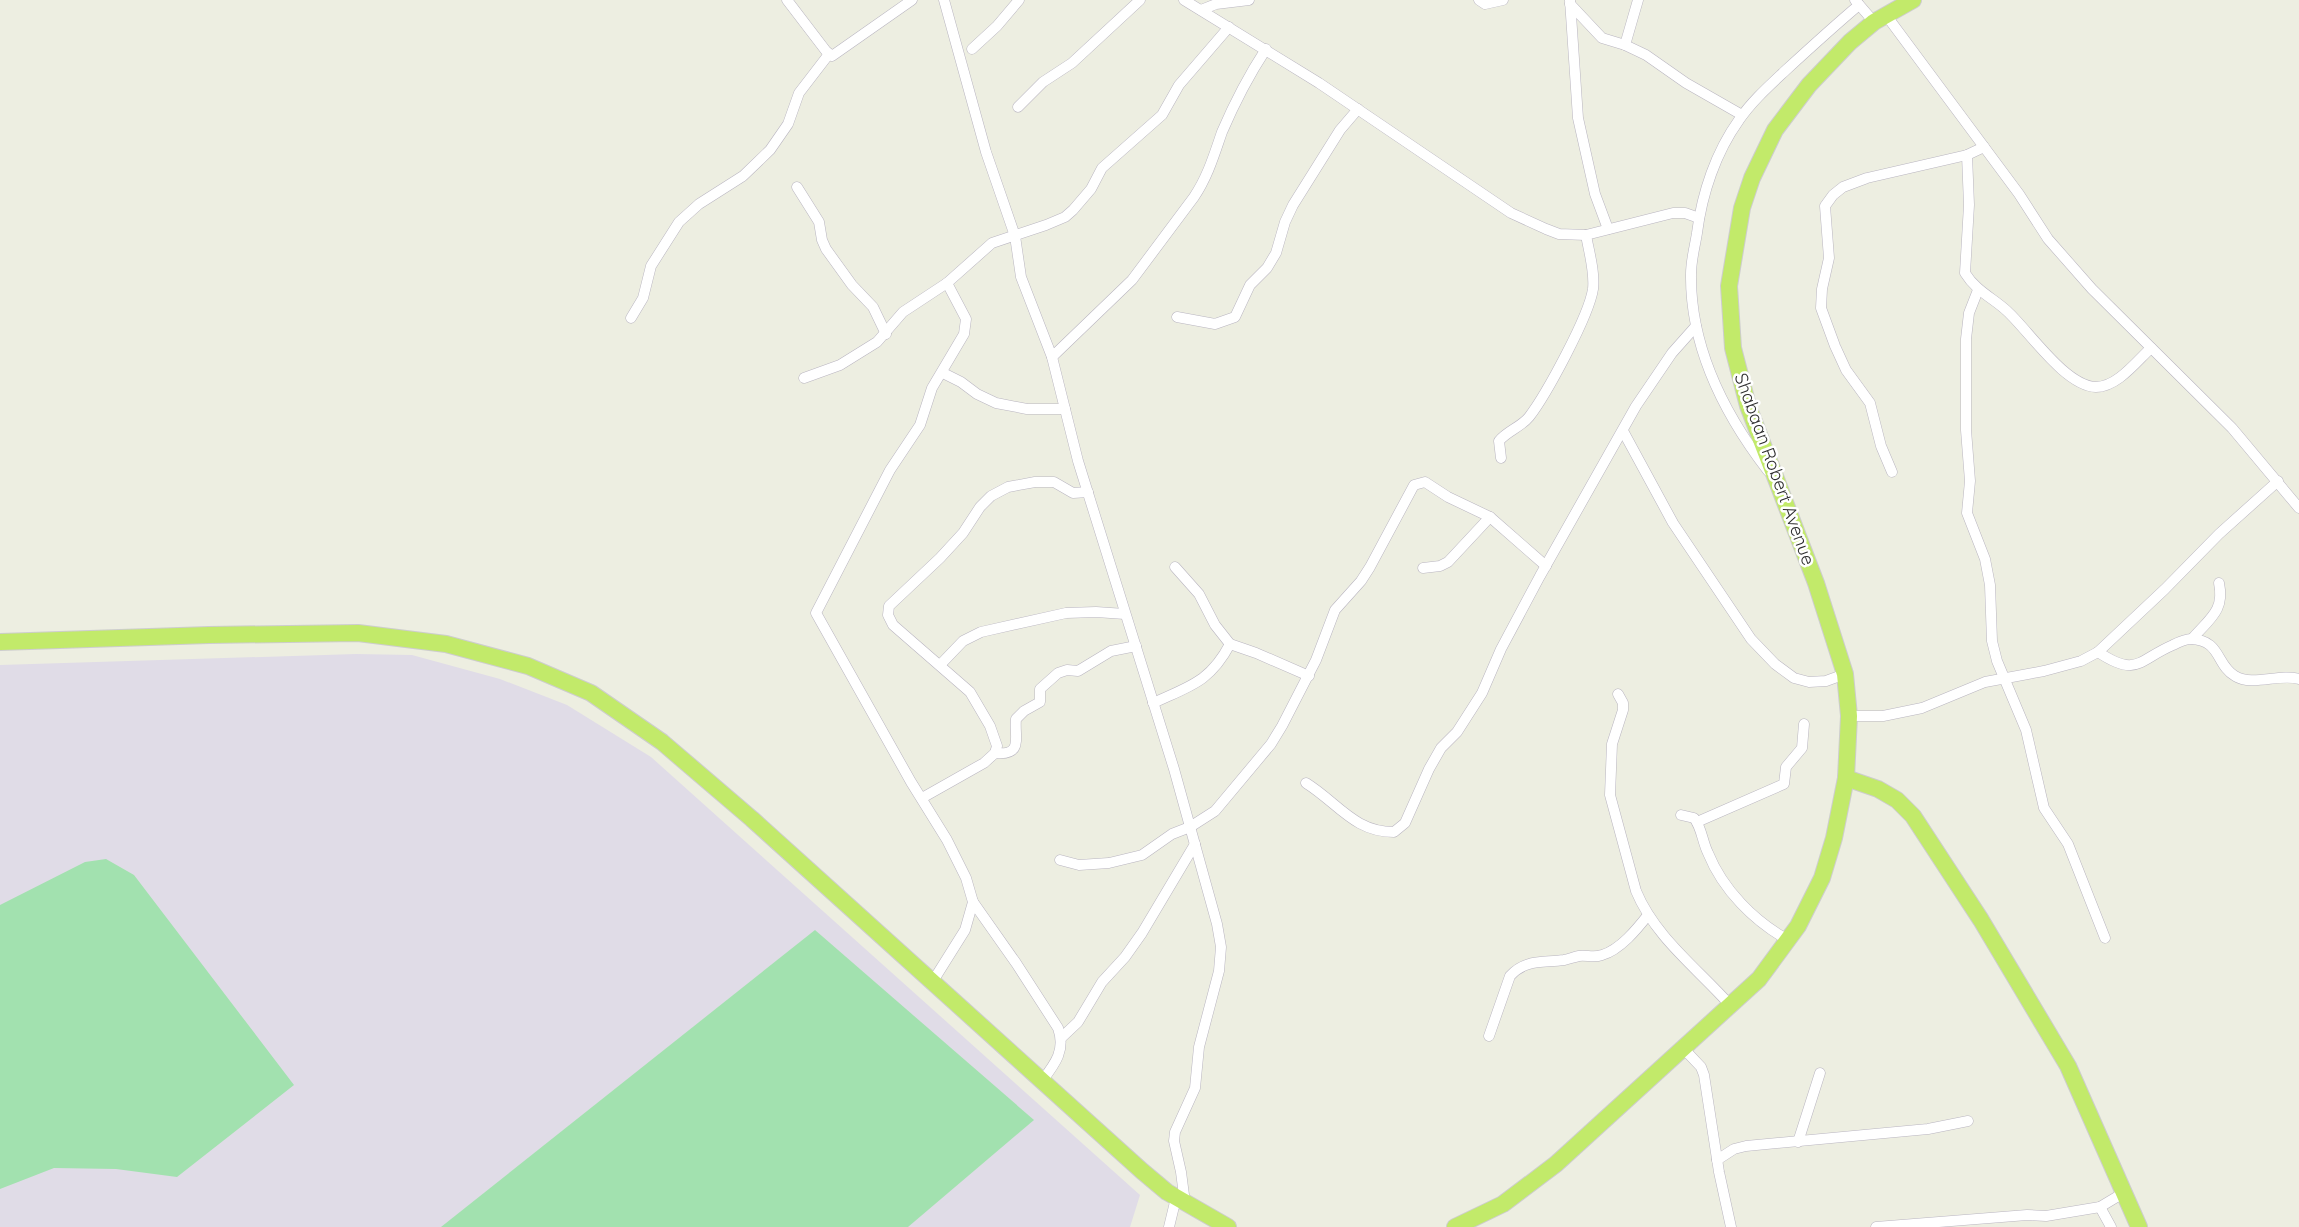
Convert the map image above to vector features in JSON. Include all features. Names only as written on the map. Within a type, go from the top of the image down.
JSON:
[{"type":"main road","name":"Shabaan Robert Avenue","points":[[1455,1227],[1503,1204],[1556,1164],[1759,979],[1798,926],[1829,857],[1846,778],[1849,724],[1845,674],[1816,583],[1748,406],[1733,348],[1729,286],[1742,208],[1752,178],[1775,130],[1809,85],[1850,42],[1880,18],[1912,0]]},
{"type":"main road","points":[[0,642],[209,635],[358,633],[446,644],[528,666],[591,693],[662,742],[752,819],[1142,1171],[1180,1200],[1228,1227]]},
{"type":"main road","points":[[1846,778],[1878,789],[1897,800],[1913,816],[1981,920],[2068,1066],[2139,1227]]},
{"type":"street","points":[[787,0],[832,56],[912,0]]},
{"type":"street","points":[[944,0],[986,152],[1015,236],[1021,277],[1052,357],[1088,492],[1196,844],[1222,947],[1219,971],[1199,1046],[1195,1088],[1175,1132],[1176,1154],[1181,1172],[1180,1200],[1169,1227]]},
{"type":"street","points":[[972,49],[997,26],[1018,0]]},
{"type":"street","points":[[1018,107],[1043,82],[1072,63],[1140,0]]},
{"type":"street","points":[[1184,0],[1266,49],[1511,212],[1559,234],[1586,235],[1673,213],[1685,213],[1698,218]]},
{"type":"street","points":[[1201,10],[1216,4],[1249,0]]},
{"type":"street","points":[[1479,0],[1486,4],[1503,0]]},
{"type":"street","points":[[1625,45],[1638,0]]},
{"type":"street","points":[[1570,2],[1602,38],[1625,45],[1646,55],[1680,80],[1742,115]]},
{"type":"street","points":[[1570,2],[1578,118],[1590,178],[1608,229]]},
{"type":"street","points":[[1775,480],[1751,449],[1715,388],[1696,326],[1691,273],[1698,218],[1712,172],[1724,145],[1742,115],[1758,97],[1857,2],[1880,18],[1984,147],[2019,194],[2048,239],[2092,289],[2232,428],[2278,480],[2299,508]]},
{"type":"street","points":[[804,378],[840,365],[862,354],[886,334],[903,312],[947,284],[992,243],[1006,237],[1046,226],[1073,210],[1091,190],[1102,168],[1162,115],[1179,85],[1230,27]]},
{"type":"street","points":[[1052,357],[1132,280],[1194,196],[1203,183],[1234,108],[1254,67],[1266,49]]},
{"type":"street","points":[[631,318],[643,298],[651,266],[679,222],[699,204],[743,176],[770,150],[788,124],[799,92],[829,54]]},
{"type":"street","points":[[1177,317],[1215,324],[1234,317],[1244,294],[1267,268],[1276,253],[1285,222],[1298,197],[1340,130],[1358,109]]},
{"type":"street","points":[[1892,472],[1881,446],[1870,403],[1846,370],[1834,346],[1821,308],[1822,289],[1829,258],[1826,206],[1833,195],[1843,187],[1867,178],[1967,155],[1984,147]]},
{"type":"street","points":[[1967,155],[1969,205],[1965,273],[1978,290],[2008,312],[2058,365],[2084,384],[2094,387],[2110,385],[2151,348]]},
{"type":"street","points":[[796,187],[818,219],[826,249],[852,286],[873,307],[886,334]]},
{"type":"street","points":[[1501,458],[1499,441],[1521,426],[1538,404],[1582,320],[1589,302],[1593,288],[1586,235]]},
{"type":"street","points":[[947,284],[966,319],[966,325],[943,372],[932,388],[920,426],[890,470],[816,613],[955,853],[966,878],[973,902],[1016,963],[1058,1028],[1062,1038],[1059,1056],[1042,1081]]},
{"type":"street","points":[[1978,290],[1969,313],[1966,338],[1966,430],[1970,481],[1967,513],[1985,559],[1990,585],[1992,641],[2004,677],[2026,730],[2044,808],[2068,844],[2106,938]]},
{"type":"street","points":[[1306,783],[1359,824],[1375,832],[1394,832],[1405,824],[1429,769],[1441,748],[1456,732],[1482,693],[1501,649],[1650,382],[1683,339],[1696,326]]},
{"type":"street","points":[[943,372],[977,394],[996,403],[1027,409],[1065,408]]},
{"type":"street","points":[[1623,431],[1673,523],[1751,638],[1775,664],[1794,678],[1809,682],[1826,681],[1845,674]]},
{"type":"street","points":[[1849,724],[1922,708],[1985,682],[2004,677],[2038,673],[2081,661],[2098,652],[2278,480]]},
{"type":"street","points":[[995,754],[997,746],[994,736],[970,692],[893,625],[888,615],[889,606],[897,596],[963,533],[980,506],[991,496],[1008,486],[1035,482],[1054,482],[1073,493],[1088,492]]},
{"type":"street","points":[[1060,860],[1080,865],[1130,859],[1149,852],[1172,834],[1190,827],[1215,810],[1271,744],[1309,676],[1335,610],[1361,581],[1370,567],[1414,485],[1425,482],[1453,500],[1490,517],[1546,566]]},
{"type":"street","points":[[1423,568],[1440,566],[1448,562],[1490,517]]},
{"type":"street","points":[[1175,567],[1199,594],[1215,625],[1230,644],[1309,676]]},
{"type":"street","points":[[2192,639],[2218,610],[2222,596],[2219,583]]},
{"type":"street","points":[[940,665],[963,641],[981,632],[1066,613],[1126,614]]},
{"type":"street","points":[[2098,652],[2111,660],[2126,666],[2133,666],[2143,663],[2184,640],[2192,639],[2210,645],[2217,651],[2230,673],[2237,678],[2248,680],[2288,676],[2299,679]]},
{"type":"street","points":[[1153,703],[1208,675],[1219,663],[1230,644]]},
{"type":"street","points":[[922,798],[978,767],[995,754],[1007,753],[1013,750],[1017,738],[1016,719],[1024,711],[1040,702],[1040,689],[1058,673],[1067,670],[1078,671],[1111,651],[1136,646]]},
{"type":"street","points":[[1618,694],[1624,706],[1612,744],[1610,795],[1636,891],[1648,915],[1659,930],[1730,1005]]},
{"type":"street","points":[[1697,822],[1784,784],[1786,768],[1802,748],[1804,724]]},
{"type":"street","points":[[1681,815],[1694,818],[1697,822],[1708,853],[1729,890],[1748,911],[1774,932],[1788,940]]},
{"type":"street","points":[[1062,1038],[1078,1022],[1102,982],[1126,957],[1196,844]]},
{"type":"street","points":[[933,981],[965,930],[973,902]]},
{"type":"street","points":[[1489,1036],[1510,976],[1516,969],[1524,964],[1565,960],[1580,956],[1602,955],[1621,942],[1648,915]]},
{"type":"street","points":[[1684,1049],[1701,1067],[1704,1076],[1717,1160],[1731,1227]]},
{"type":"street","points":[[1798,1142],[1820,1073]]},
{"type":"street","points":[[1717,1160],[1734,1149],[1746,1146],[1928,1129],[1968,1121]]},
{"type":"street","points":[[1876,1227],[2027,1215],[2046,1216],[2100,1207],[2125,1192]]},
{"type":"street","points":[[2100,1207],[2111,1227]]},
{"type":"shaded area","points":[[356,654],[412,655],[500,679],[567,705],[651,757],[1140,1195],[1130,1227],[0,1227],[0,665]]},
{"type":"green space","points":[[106,859],[134,875],[294,1085],[177,1177],[116,1169],[54,1168],[0,1189],[0,905],[85,862]]},
{"type":"green space","points":[[815,930],[1034,1120],[908,1227],[441,1227]]}]
